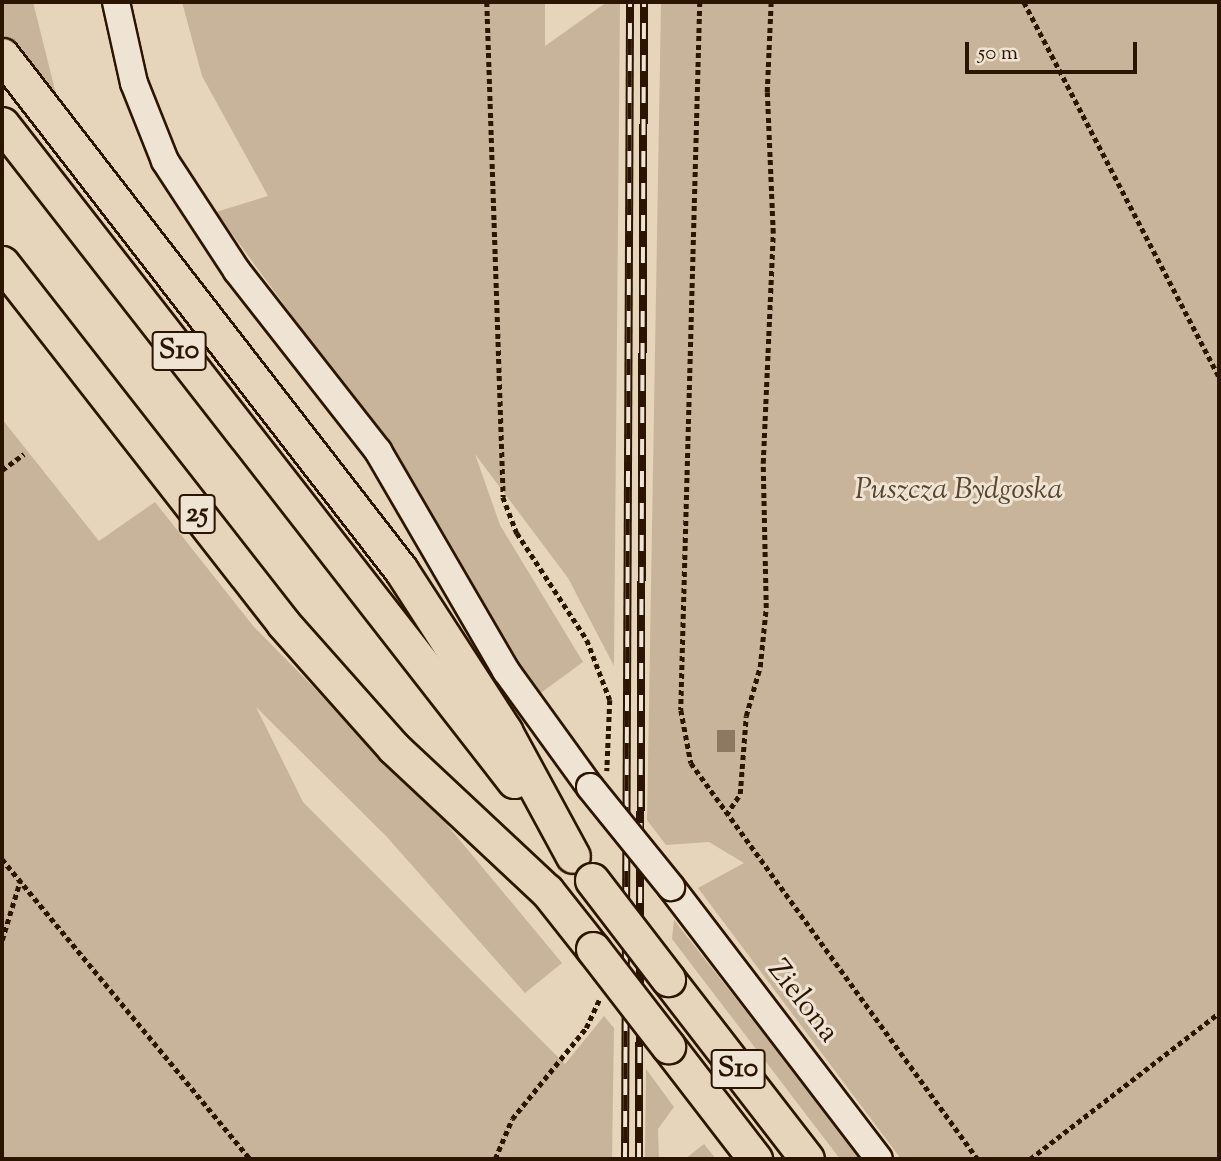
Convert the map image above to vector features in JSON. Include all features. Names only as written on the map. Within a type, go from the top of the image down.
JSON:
[{"type":"highway","points":[[2,55],[401,570],[505,731],[582,868]]},
{"type":"highway","name":"S10","points":[[2,124],[807,1159]]},
{"type":"highway","name":"25","points":[[2,263],[266,602],[355,706],[547,891]]},
{"type":"highway","points":[[2,279],[45,318]]},
{"type":"highway","name":"S10","points":[[547,891],[755,1159]]},
{"type":"street","name":"Zielona","points":[[116,2],[134,83],[165,161],[237,271],[378,451],[506,671],[590,787],[671,887],[879,1159]]},
{"type":"path","points":[[487,2],[503,497],[517,533]]},
{"type":"path","points":[[700,2],[681,710],[691,763],[726,815],[978,1159]]},
{"type":"path","points":[[726,815],[740,794],[746,716],[760,667],[766,608],[763,463],[773,233],[767,92],[771,2]]},
{"type":"path","points":[[1024,2],[1219,376]]},
{"type":"path","points":[[2,470],[24,454]]},
{"type":"path","points":[[2,859],[250,1159]]},
{"type":"path","points":[[2,940],[20,881]]},
{"type":"path","points":[[1030,1159],[1219,1013]]},
{"type":"path","points":[[495,1159],[512,1119],[558,1057]]},
{"type":"green space","points":[[2,2],[33,2],[59,106],[2,32]]},
{"type":"green space","points":[[182,2],[545,2],[545,46],[607,2],[620,2],[614,666],[568,578],[475,454],[500,525],[583,662],[538,695],[383,439],[216,212],[268,196],[202,76]]},
{"type":"green space","name":"Puszcza Bydgoska","points":[[661,2],[1219,2],[1219,1159],[901,1159],[698,888],[744,863],[709,842],[666,845],[647,820]]},
{"type":"green space","points":[[2,419],[99,541],[155,502],[254,627],[433,808],[562,963],[525,993],[386,836],[256,707],[303,802],[565,1064],[604,1016],[614,1028],[612,1159],[2,1159]]},
{"type":"green space","points":[[674,920],[861,1159],[840,1159],[672,939]]},
{"type":"green space","points":[[646,1069],[674,1107],[658,1129],[659,1159],[645,1159]]},
{"type":"green space","points":[[704,1144],[716,1159],[685,1159]]},
{"type":"building","points":[[717,730],[735,730],[735,752],[717,752]]},
{"type":"railway","points":[[625,1159],[630,2]]},
{"type":"railway","points":[[639,1159],[644,2]]}]
